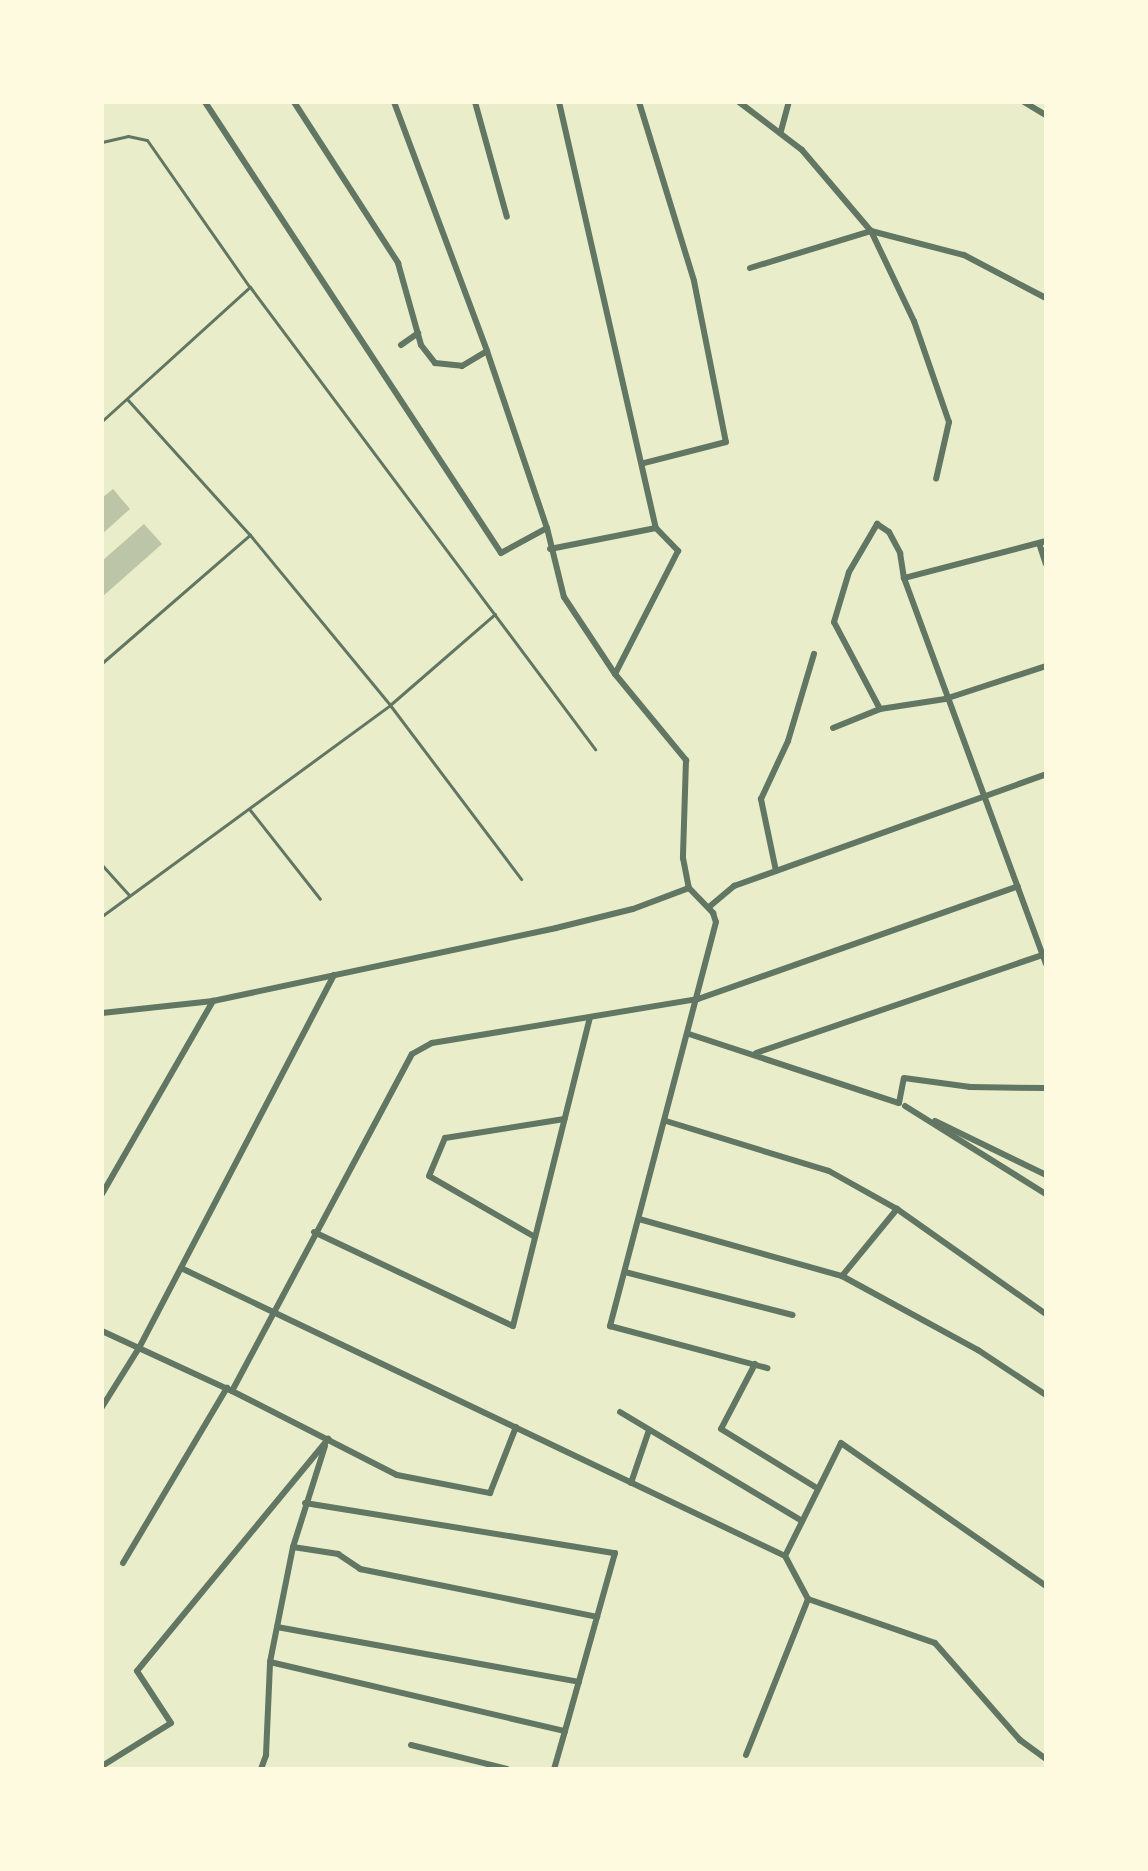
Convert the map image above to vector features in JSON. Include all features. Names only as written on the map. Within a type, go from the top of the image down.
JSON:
[{"type":"street","points":[[205,102],[501,553],[547,528]]},
{"type":"street","points":[[294,102],[398,263],[418,333],[435,363],[462,366],[487,351]]},
{"type":"street","points":[[394,102],[487,351],[547,528],[564,597],[615,674],[686,760],[683,858],[689,888],[709,907],[716,922],[610,1326],[767,1368]]},
{"type":"street","points":[[475,102],[507,217]]},
{"type":"street","points":[[559,102],[644,463],[656,528],[678,551],[615,674]]},
{"type":"street","points":[[639,102],[694,281],[726,442],[644,463]]},
{"type":"street","points":[[739,102],[781,131],[871,231],[914,321],[949,422],[936,479]]},
{"type":"street","points":[[781,131],[789,102]]},
{"type":"street","points":[[1024,102],[1046,115]]},
{"type":"street","points":[[750,268],[871,231],[964,255],[1046,298]]},
{"type":"street","points":[[401,345],[418,333]]},
{"type":"street","points":[[880,709],[834,622],[849,572],[877,524],[889,532],[900,553],[904,578],[945,699],[1046,964]]},
{"type":"street","points":[[550,549],[656,528]]},
{"type":"street","points":[[904,578],[1043,542],[1046,564]]},
{"type":"street","points":[[776,871],[761,799],[788,741],[814,654]]},
{"type":"street","points":[[833,728],[880,709],[945,699],[1046,666]]},
{"type":"street","points":[[709,907],[734,886],[1046,774]]},
{"type":"street","points":[[123,1563],[274,1312],[314,1232],[412,1054],[432,1043],[698,999],[1018,886]]},
{"type":"street","points":[[102,1013],[213,1001],[633,909],[689,888]]},
{"type":"street","points":[[756,1053],[1043,955]]},
{"type":"street","points":[[102,1407],[139,1348],[334,975]]},
{"type":"street","points":[[102,1194],[213,1001]]},
{"type":"street","points":[[314,1232],[513,1326],[590,1017]]},
{"type":"street","points":[[689,1034],[756,1053],[902,1105],[1046,1175]]},
{"type":"street","points":[[902,1105],[904,1078],[970,1087],[1046,1088]]},
{"type":"street","points":[[902,1105],[1046,1194]]},
{"type":"street","points":[[535,1237],[429,1176],[445,1138],[565,1119]]},
{"type":"street","points":[[666,1121],[829,1171],[897,1209],[1046,1314]]},
{"type":"street","points":[[842,1276],[897,1209]]},
{"type":"street","points":[[639,1219],[842,1276],[978,1350],[1046,1395]]},
{"type":"street","points":[[181,1268],[785,1556],[808,1599],[935,1643],[1020,1740],[1043,1757],[1046,1748]]},
{"type":"street","points":[[625,1272],[793,1315]]},
{"type":"street","points":[[102,1331],[229,1390],[397,1475],[490,1493],[516,1427]]},
{"type":"street","points":[[755,1364],[721,1429],[817,1488]]},
{"type":"street","points":[[620,1412],[802,1521]]},
{"type":"street","points":[[631,1483],[649,1430]]},
{"type":"street","points":[[261,1769],[266,1755],[270,1662],[293,1547],[328,1439]]},
{"type":"street","points":[[102,1766],[171,1723],[137,1671],[328,1439]]},
{"type":"street","points":[[785,1556],[841,1443],[1046,1586]]},
{"type":"street","points":[[305,1503],[615,1553],[554,1769]]},
{"type":"street","points":[[293,1547],[338,1554],[360,1569],[597,1617]]},
{"type":"street","points":[[746,1755],[808,1599]]},
{"type":"street","points":[[277,1627],[579,1682]]},
{"type":"street","points":[[270,1662],[565,1731]]},
{"type":"street","points":[[411,1745],[507,1769]]},
{"type":"lane","points":[[102,142],[128,136],[147,140],[250,287],[595,749]]},
{"type":"lane","points":[[102,421],[250,287]]},
{"type":"lane","points":[[127,399],[250,535],[390,705],[521,879]]},
{"type":"lane","points":[[102,663],[250,535]]},
{"type":"lane","points":[[102,916],[390,705],[495,614]]},
{"type":"lane","points":[[250,810],[320,899]]},
{"type":"lane","points":[[102,865],[129,895]]},
{"type":"building","points":[[113,489],[130,509],[102,534],[102,498]]},
{"type":"building","points":[[144,524],[162,544],[102,597],[102,561]]}]
